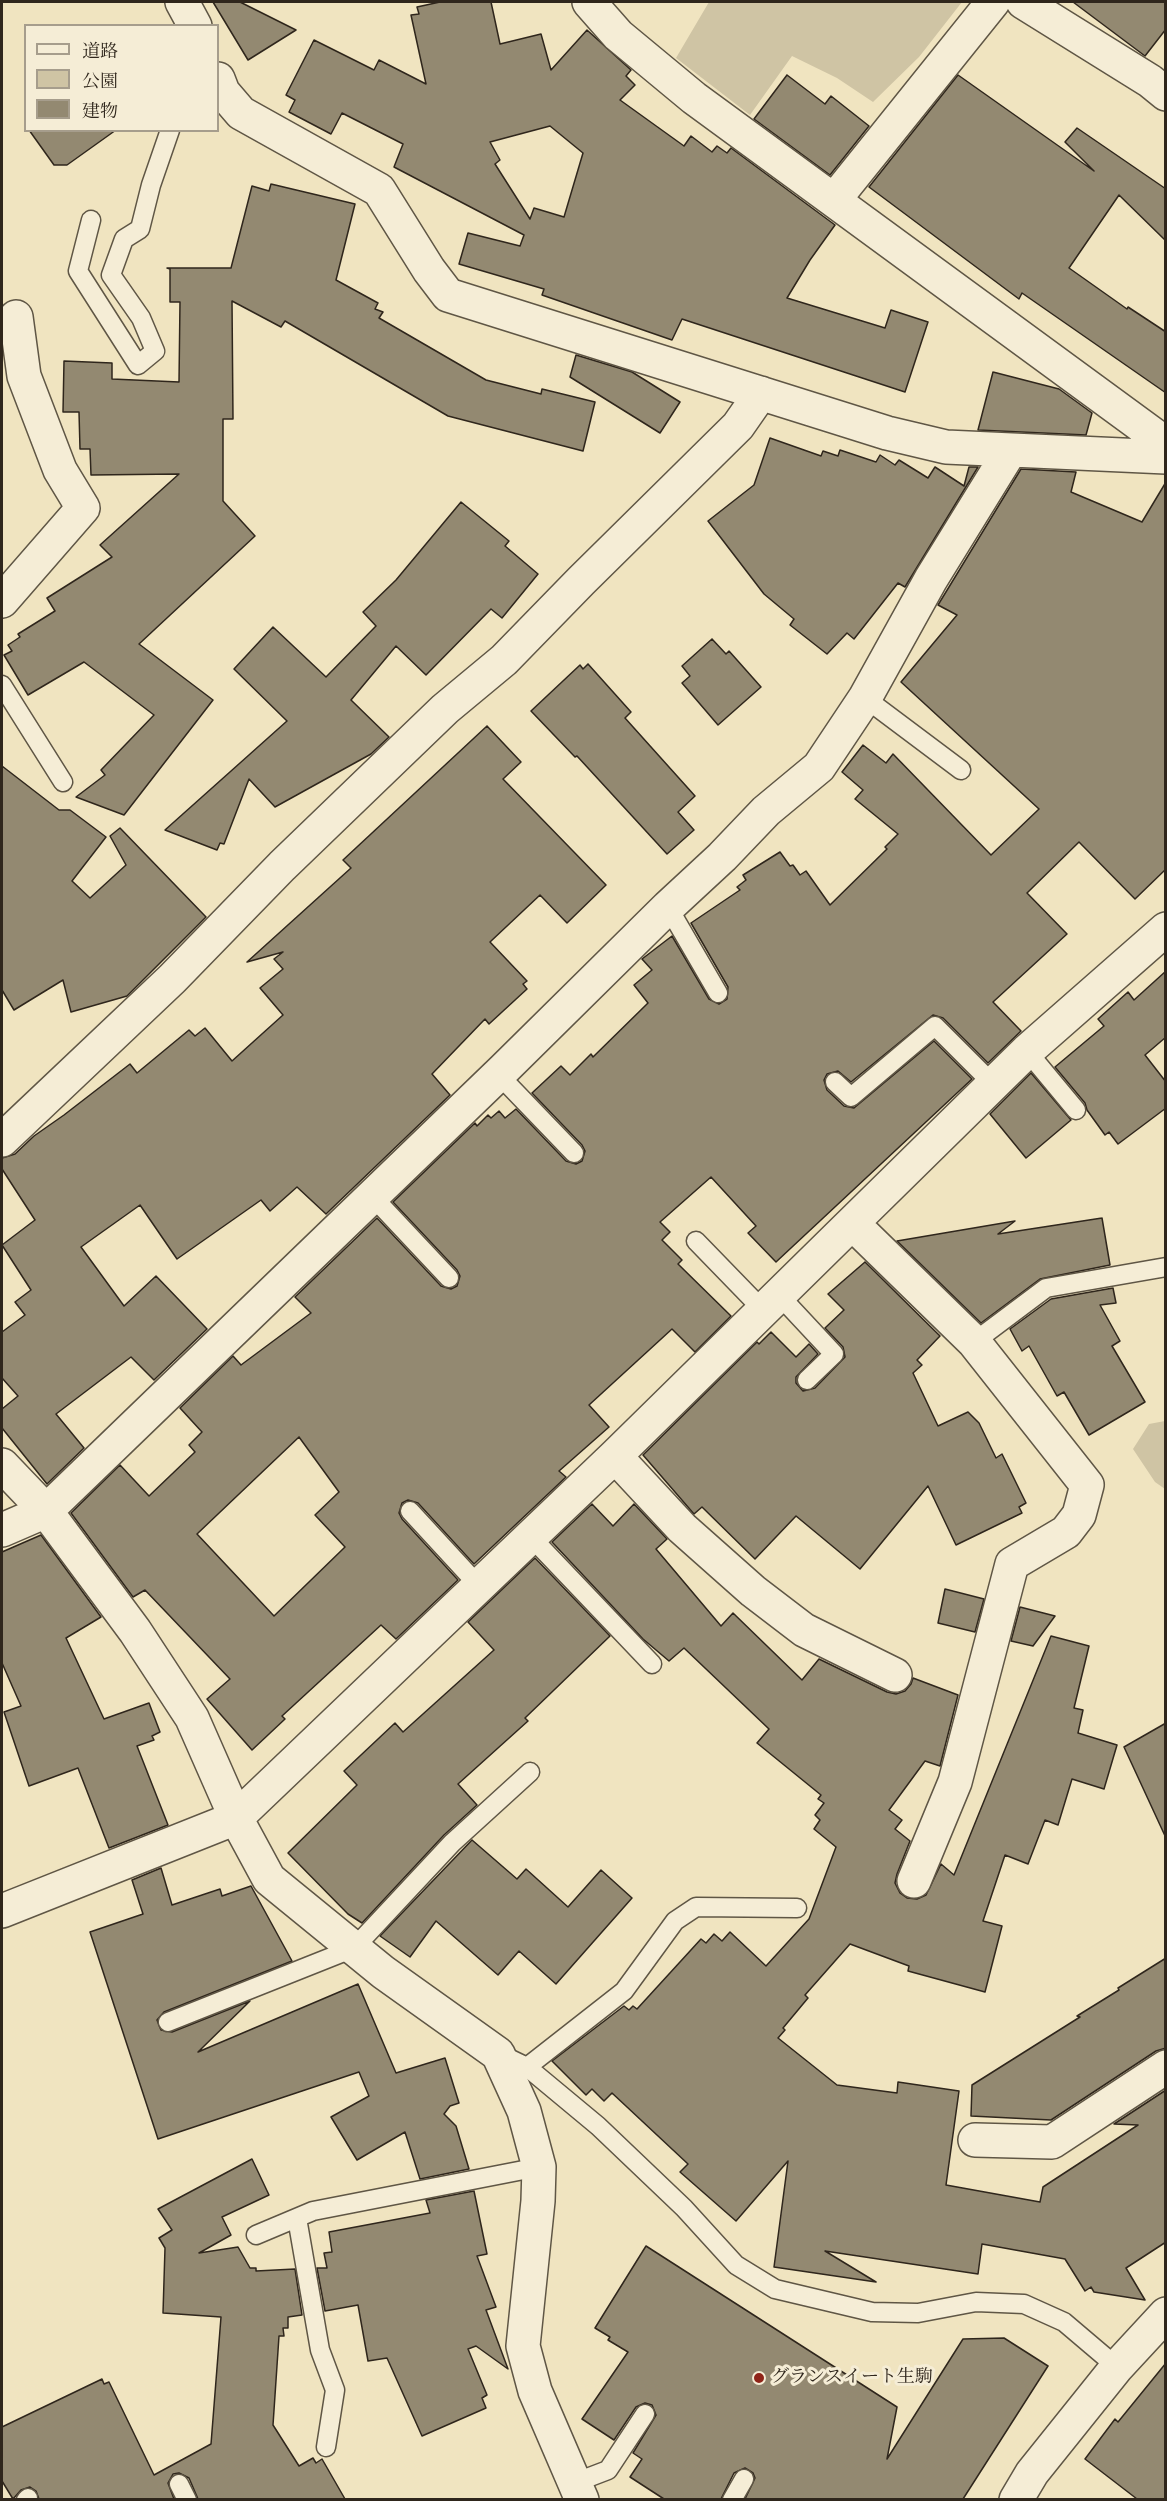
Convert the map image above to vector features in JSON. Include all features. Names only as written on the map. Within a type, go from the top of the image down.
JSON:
[{"type":"street","points":[[182,2],[194,24]]},
{"type":"street","points":[[590,2],[618,35],[694,98],[1154,435],[1166,451]]},
{"type":"street","points":[[834,200],[993,2]]},
{"type":"street","points":[[1023,2],[1160,80]]},
{"type":"street","points":[[219,82],[223,92],[241,113],[379,190],[429,270],[448,295],[907,438],[946,447],[1166,457]]},
{"type":"street","points":[[2,601],[83,508],[60,470],[24,375],[16,317]]},
{"type":"street","points":[[2,1140],[172,979],[282,866],[445,710],[504,660],[738,426],[761,393]]},
{"type":"street","points":[[2,1530],[46,1511],[722,857],[766,811],[819,767],[865,698],[931,579],[1010,451]]},
{"type":"street","points":[[2,1911],[236,1818],[615,1456],[1027,1051],[1164,934]]},
{"type":"street","points":[[852,1223],[974,1342],[1087,1485],[1079,1515],[1066,1532],[1012,1564],[955,1782],[914,1881]]},
{"type":"street","points":[[615,1456],[682,1528],[753,1591],[804,1630],[895,1675]]},
{"type":"street","points":[[2,1465],[46,1511],[135,1631],[192,1718],[236,1818],[269,1879],[383,1972],[498,2054],[524,2111],[539,2167],[538,2200],[523,2346],[535,2391],[578,2491]]},
{"type":"street","points":[[975,2140],[1052,2142],[1166,2067]]},
{"type":"street","points":[[1016,2499],[1032,2474],[1117,2367],[1166,2314]]},
{"type":"lane","points":[[91,220],[78,270],[138,364],[155,351],[141,318],[111,275],[124,239],[140,229],[151,185],[169,132]]},
{"type":"lane","points":[[2,685],[63,782]]},
{"type":"lane","points":[[865,698],[962,770]]},
{"type":"lane","points":[[668,907],[717,993]]},
{"type":"lane","points":[[835,1082],[851,1097],[935,1026],[994,1085]]},
{"type":"lane","points":[[1027,1051],[1076,1110]]},
{"type":"lane","points":[[498,1074],[574,1153]]},
{"type":"lane","points":[[372,1196],[449,1278]]},
{"type":"lane","points":[[696,1241],[834,1354],[807,1380]]},
{"type":"lane","points":[[974,1342],[1046,1288],[1166,1267]]},
{"type":"lane","points":[[410,1511],[479,1586]]},
{"type":"lane","points":[[531,1537],[652,1664]]},
{"type":"lane","points":[[168,2022],[354,1948],[406,1895],[452,1843],[530,1772]]},
{"type":"lane","points":[[527,2067],[624,1991],[675,1921],[696,1907],[797,1908]]},
{"type":"lane","points":[[498,2054],[527,2067],[607,2134],[684,2208],[736,2265],[775,2289],[872,2312],[918,2313],[976,2302],[1024,2304],[1064,2322],[1117,2367]]},
{"type":"lane","points":[[256,2235],[313,2211],[539,2167]]},
{"type":"lane","points":[[297,2218],[320,2350],[335,2390],[326,2447]]},
{"type":"lane","points":[[578,2491],[608,2470],[645,2414]]},
{"type":"lane","points":[[732,2499],[744,2479]]},
{"type":"green space","points":[[709,2],[962,2],[919,57],[873,102],[837,78],[792,56],[750,115],[676,58]]},
{"type":"green space","points":[[1166,1421],[1165,1489],[1155,1482],[1133,1449],[1149,1424]]},
{"type":"building","points":[[213,2],[240,2],[296,30],[248,60]]},
{"type":"building","points":[[440,2],[491,2],[500,44],[541,34],[551,70],[587,30],[631,70],[626,76],[635,85],[620,100],[684,146],[691,136],[712,152],[717,146],[727,153],[731,148],[835,225],[787,298],[885,328],[891,310],[928,322],[905,392],[682,319],[672,340],[542,295],[544,289],[459,264],[468,233],[520,246],[524,235],[394,167],[403,144],[342,113],[331,134],[289,112],[295,100],[286,95],[314,40],[374,70],[379,60],[426,84],[411,15],[419,14],[417,7]],"holes":[[[550,126],[583,153],[564,217],[534,208],[530,219],[495,164],[500,160],[490,142]]]},
{"type":"building","points":[[1073,2],[1166,2],[1166,29],[1145,56]]},
{"type":"building","points":[[787,75],[825,104],[831,96],[869,126],[830,175],[754,119]]},
{"type":"building","points":[[958,75],[1094,171],[1065,142],[1077,128],[1166,189],[1166,241],[1119,195],[1069,268],[1127,309],[1128,307],[1166,332],[1166,393],[1022,293],[1019,299],[869,187]]},
{"type":"building","points":[[30,132],[113,132],[67,165],[54,165]]},
{"type":"building","points":[[271,184],[355,204],[336,280],[378,303],[375,309],[383,312],[379,318],[486,380],[541,394],[542,389],[595,402],[583,451],[448,416],[285,321],[281,327],[232,301],[233,419],[223,419],[223,501],[255,536],[139,644],[213,700],[124,815],[76,797],[105,775],[101,770],[154,715],[84,662],[28,695],[4,655],[12,651],[8,645],[20,637],[18,634],[55,611],[47,598],[112,557],[100,545],[179,474],[91,475],[90,449],[80,449],[79,412],[63,412],[64,361],[112,363],[112,379],[179,382],[180,302],[170,302],[170,269],[167,268],[231,268],[252,186],[269,191]]},
{"type":"building","points":[[576,355],[632,372],[680,402],[660,433],[570,377]]},
{"type":"building","points":[[993,372],[1059,389],[1092,413],[1086,435],[978,430]]},
{"type":"building","points":[[770,438],[821,456],[823,451],[838,456],[840,450],[876,462],[880,455],[895,465],[899,460],[928,478],[935,467],[964,486],[969,467],[978,467],[905,587],[898,583],[854,639],[847,633],[827,654],[790,625],[794,619],[764,594],[708,521],[754,485]]},
{"type":"building","points":[[1021,469],[1076,472],[1071,492],[1142,522],[1166,482],[1166,869],[1135,899],[1079,842],[1027,893],[1067,934],[993,1002],[1021,1031],[988,1063],[943,1018],[933,1015],[851,1082],[838,1071],[827,1074],[824,1080],[827,1090],[844,1106],[854,1108],[934,1041],[972,1079],[776,1262],[748,1233],[756,1226],[711,1177],[660,1222],[670,1232],[662,1240],[682,1260],[678,1264],[731,1316],[695,1352],[672,1329],[589,1405],[609,1427],[559,1471],[566,1477],[474,1564],[418,1503],[408,1500],[402,1503],[399,1513],[402,1519],[458,1580],[396,1639],[381,1625],[282,1716],[285,1719],[252,1750],[207,1699],[230,1679],[145,1590],[133,1597],[71,1513],[120,1465],[149,1496],[195,1452],[189,1445],[202,1432],[180,1408],[233,1356],[241,1365],[311,1313],[295,1297],[377,1218],[441,1286],[451,1289],[457,1286],[460,1276],[457,1270],[393,1202],[475,1123],[477,1126],[488,1115],[491,1118],[499,1111],[505,1118],[516,1109],[566,1161],[576,1164],[582,1161],[585,1151],[582,1145],[532,1093],[561,1066],[570,1075],[591,1054],[593,1057],[648,1003],[634,985],[652,970],[642,959],[672,936],[709,999],[719,1004],[727,999],[728,987],[691,923],[740,890],[737,887],[746,880],[743,875],[780,852],[800,875],[806,871],[830,905],[887,849],[885,847],[898,834],[855,799],[863,790],[842,772],[863,745],[886,763],[893,754],[991,855],[1039,809],[901,682],[957,615],[938,605]],"holes":[[[299,1437],[339,1492],[315,1515],[345,1547],[274,1616],[197,1534]]]},
{"type":"building","points":[[461,502],[509,541],[505,546],[538,574],[502,618],[491,609],[426,675],[396,646],[351,700],[389,737],[371,754],[275,807],[249,779],[224,844],[220,843],[217,850],[165,830],[287,721],[234,669],[273,627],[326,677],[376,626],[363,612],[396,580]]},
{"type":"building","points":[[712,639],[726,654],[729,651],[761,687],[718,725],[682,683],[690,676],[682,666]]},
{"type":"building","points":[[588,664],[631,712],[625,718],[695,796],[678,812],[694,830],[667,854],[577,756],[575,757],[531,711],[580,665],[583,669]]},
{"type":"building","points":[[487,726],[521,762],[503,779],[606,885],[567,923],[540,895],[490,942],[527,981],[523,984],[527,989],[489,1024],[485,1019],[432,1074],[450,1095],[326,1214],[297,1187],[270,1211],[261,1200],[177,1259],[140,1205],[81,1247],[124,1306],[156,1276],[207,1329],[154,1380],[131,1357],[56,1414],[84,1448],[47,1484],[2,1428],[2,1409],[18,1396],[2,1378],[2,1332],[25,1315],[15,1302],[31,1290],[2,1245],[35,1220],[2,1169],[2,1158],[15,1154],[34,1136],[130,1064],[137,1073],[189,1030],[195,1036],[205,1028],[232,1061],[283,1015],[260,988],[283,969],[274,959],[283,952],[247,962],[351,868],[343,860]]},
{"type":"building","points":[[2,766],[59,810],[70,810],[106,837],[72,881],[90,898],[126,865],[110,836],[120,828],[206,917],[127,996],[71,1012],[63,980],[14,1010],[2,990]]},
{"type":"building","points":[[1166,971],[1166,1037],[1145,1055],[1166,1082],[1166,1108],[1118,1144],[1109,1132],[1105,1135],[1087,1110],[1085,1103],[1055,1067],[1104,1026],[1098,1019],[1128,992],[1134,1000]]},
{"type":"building","points":[[1031,1073],[1071,1120],[1026,1158],[990,1114]]},
{"type":"building","points":[[1102,1218],[1110,1265],[1040,1279],[981,1323],[897,1241],[1015,1221],[998,1234]]},
{"type":"building","points":[[865,1262],[940,1336],[917,1360],[922,1365],[913,1373],[938,1426],[968,1412],[979,1423],[996,1458],[1002,1454],[1026,1503],[1019,1507],[1022,1513],[956,1545],[928,1486],[860,1569],[796,1516],[755,1559],[702,1507],[694,1514],[643,1455],[757,1342],[759,1344],[771,1332],[796,1357],[809,1344],[818,1354],[796,1377],[796,1383],[803,1391],[815,1388],[845,1357],[843,1347],[825,1328],[844,1310],[828,1294]]},
{"type":"building","points":[[1113,1288],[1116,1303],[1100,1305],[1120,1341],[1112,1346],[1145,1402],[1089,1435],[1064,1392],[1057,1396],[1029,1346],[1022,1351],[1010,1329],[1051,1299]]},
{"type":"building","points":[[592,1504],[613,1526],[634,1504],[667,1539],[656,1549],[721,1626],[733,1613],[802,1680],[819,1659],[887,1692],[896,1694],[905,1691],[913,1678],[958,1695],[940,1766],[925,1761],[889,1810],[902,1820],[895,1829],[910,1841],[895,1883],[900,1893],[907,1898],[917,1899],[926,1895],[941,1864],[954,1875],[1051,1636],[1089,1646],[1074,1708],[1083,1710],[1078,1733],[1117,1745],[1104,1789],[1072,1779],[1058,1825],[1045,1820],[1028,1864],[1005,1855],[983,1921],[1002,1926],[985,1992],[908,1971],[909,1966],[850,1944],[805,1995],[808,1998],[783,2028],[785,2030],[778,2038],[837,2085],[897,2093],[898,2082],[959,2091],[946,2185],[1040,2202],[1043,2187],[1138,2125],[1114,2124],[1166,2090],[1166,2242],[1126,2268],[1145,2300],[1094,2292],[1091,2287],[1085,2291],[1065,2259],[982,2244],[978,2274],[825,2251],[876,2282],[774,2267],[788,2161],[736,2221],[680,2172],[688,2164],[612,2093],[604,2101],[592,2089],[586,2095],[552,2061],[624,2006],[629,2010],[633,2006],[637,2009],[701,1939],[706,1943],[714,1934],[722,1941],[730,1932],[766,1966],[809,1919],[836,1847],[814,1829],[820,1820],[815,1815],[824,1803],[818,1799],[821,1795],[757,1743],[769,1729],[684,1648],[669,1661],[643,1639],[552,1542]]},
{"type":"building","points":[[41,1535],[101,1617],[66,1638],[104,1719],[149,1703],[160,1732],[152,1736],[154,1740],[137,1746],[168,1825],[109,1848],[78,1768],[29,1786],[4,1712],[21,1706],[2,1663],[2,1552]]},
{"type":"building","points":[[535,1558],[610,1636],[525,1718],[528,1721],[458,1784],[477,1805],[444,1835],[362,1923],[348,1914],[288,1853],[357,1785],[344,1771],[395,1723],[403,1732],[494,1650],[468,1622]]},
{"type":"building","points":[[945,1589],[984,1599],[975,1632],[938,1623]]},
{"type":"building","points":[[1020,1607],[1055,1616],[1033,1646],[1011,1641]]},
{"type":"building","points":[[1166,1723],[1166,1838],[1124,1747]]},
{"type":"building","points":[[472,1840],[517,1879],[526,1869],[568,1907],[601,1870],[632,1898],[556,1984],[519,1951],[498,1975],[436,1921],[410,1957],[380,1936]]},
{"type":"building","points":[[161,1868],[172,1905],[220,1889],[222,1896],[251,1886],[292,1961],[164,2012],[157,2020],[161,2030],[172,2032],[250,2001],[198,2052],[358,1984],[396,2073],[445,2058],[459,2103],[450,2106],[444,2114],[456,2126],[469,2169],[420,2179],[405,2132],[357,2160],[331,2117],[369,2096],[359,2072],[158,2139],[90,1932],[143,1914],[132,1880]]},
{"type":"building","points":[[1166,1958],[1166,2048],[1156,2051],[1051,2120],[971,2116],[972,2085],[1080,2017],[1077,2016]]},
{"type":"building","points":[[252,2159],[269,2195],[222,2217],[231,2235],[199,2253],[238,2247],[250,2268],[256,2268],[256,2271],[295,2269],[302,2315],[288,2317],[288,2328],[283,2328],[284,2336],[279,2336],[273,2425],[299,2466],[313,2458],[316,2463],[322,2459],[345,2499],[198,2499],[189,2478],[179,2473],[173,2474],[168,2483],[174,2499],[39,2499],[36,2491],[30,2487],[21,2490],[13,2499],[2,2481],[2,2427],[102,2379],[104,2384],[109,2382],[154,2475],[211,2444],[221,2317],[163,2313],[165,2248],[159,2238],[172,2230],[158,2209]]},
{"type":"building","points":[[474,2191],[487,2254],[477,2256],[496,2307],[486,2310],[508,2369],[476,2346],[468,2349],[487,2395],[482,2398],[486,2408],[422,2436],[387,2358],[368,2361],[358,2305],[325,2311],[317,2268],[327,2268],[324,2253],[332,2252],[329,2232],[430,2213],[426,2200]]},
{"type":"building","name":"グランスイート生駒","points":[[646,2246],[897,2407],[887,2459],[963,2339],[1004,2338],[1048,2366],[963,2499],[745,2499],[755,2478],[753,2473],[745,2468],[734,2473],[721,2499],[664,2499],[630,2477],[642,2459],[633,2453],[656,2415],[652,2405],[645,2403],[636,2407],[614,2440],[582,2419],[628,2352],[608,2340],[610,2337],[595,2328]]},
{"type":"building","points":[[1166,2363],[1166,2499],[1137,2499],[1085,2459],[1115,2419],[1118,2422]]},
{"type":"place","name":"グランスイート生駒","points":[[759,2378]]}]
